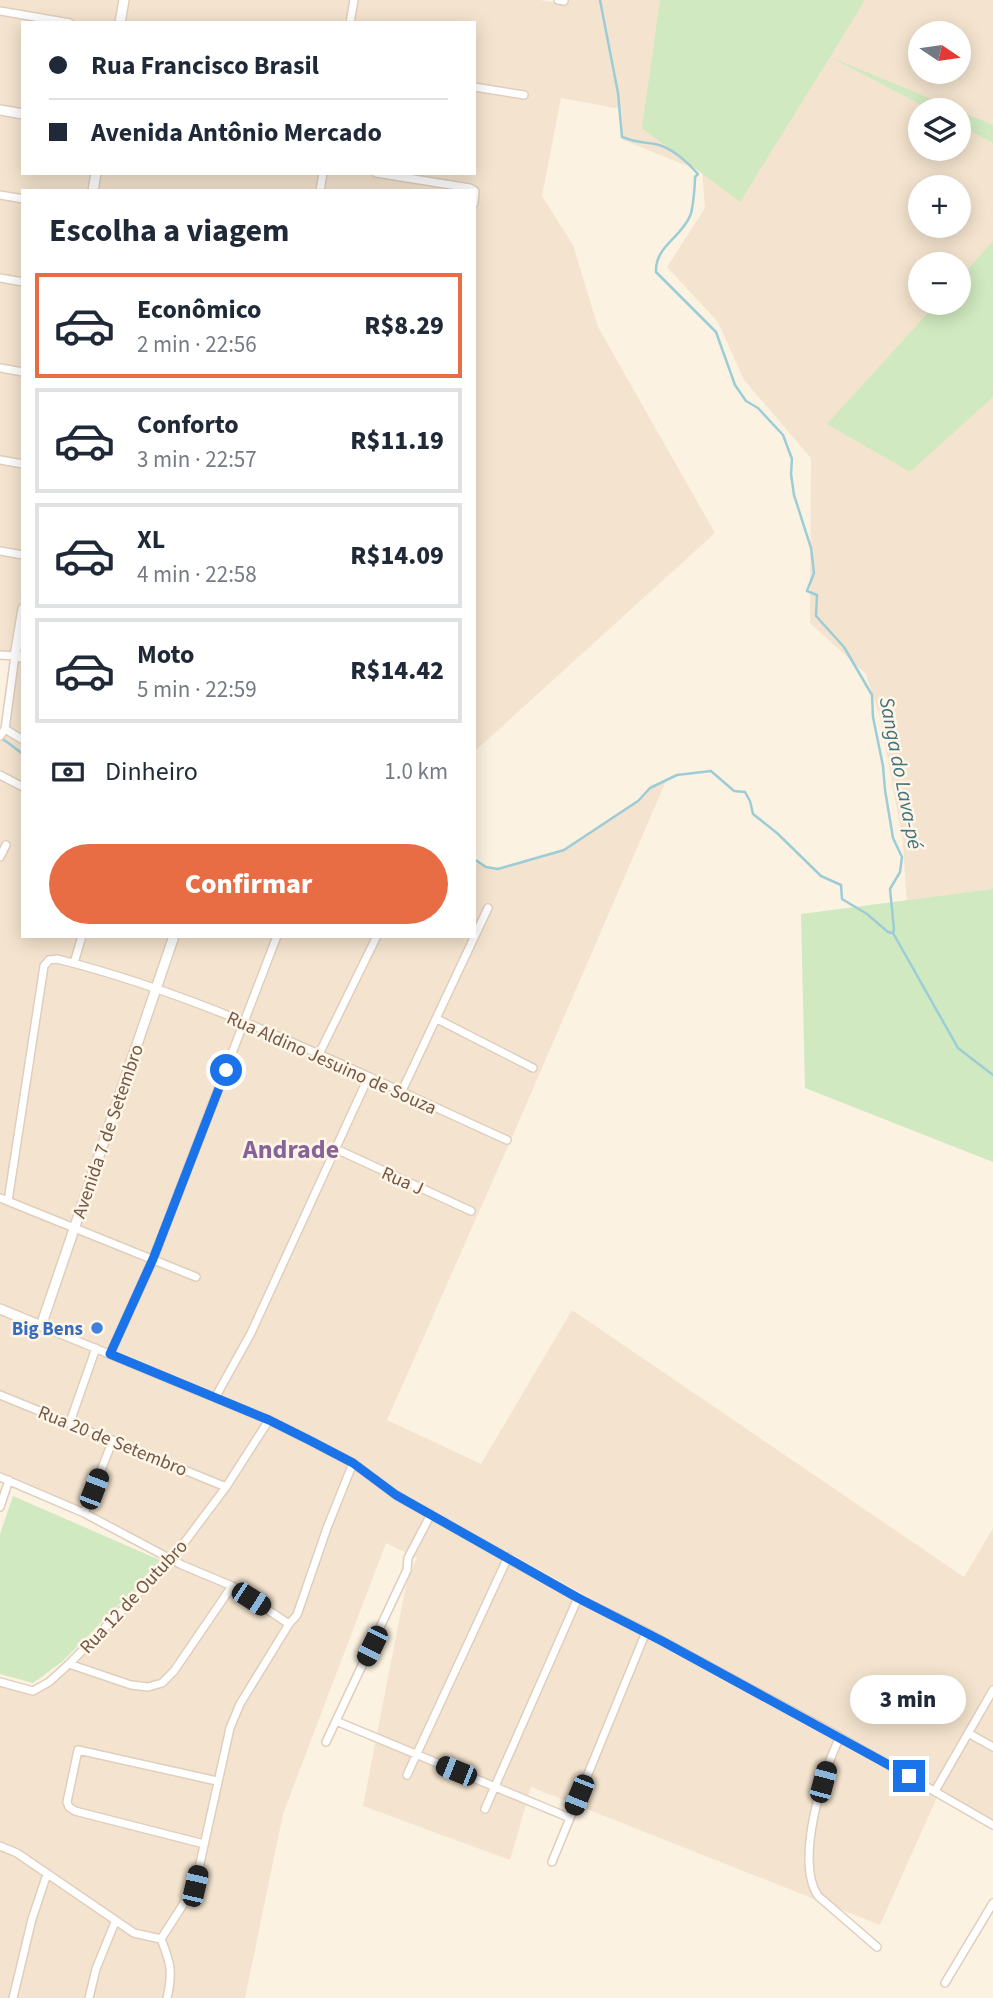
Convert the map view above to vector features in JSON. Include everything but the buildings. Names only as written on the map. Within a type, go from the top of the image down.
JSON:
[{"type":"street","points":[[120,21],[124,0]]},
{"type":"street","points":[[350,21],[354,0]]},
{"type":"street","points":[[558,0],[564,1]]},
{"type":"street","points":[[0,11],[58,21]]},
{"type":"street","points":[[476,87],[524,94]]},
{"type":"street","points":[[0,110],[21,114]]},
{"type":"street","points":[[389,175],[472,189]]},
{"type":"street","points":[[0,195],[21,199]]},
{"type":"street","points":[[0,278],[21,282]]},
{"type":"street","points":[[0,368],[21,372]]},
{"type":"street","points":[[0,460],[21,464]]},
{"type":"street","points":[[0,551],[21,555]]},
{"type":"street","points":[[21,633],[19,657],[2,733],[21,739]]},
{"type":"street","points":[[0,654],[19,657]]},
{"type":"street","points":[[0,775],[21,786]]},
{"type":"street","points":[[0,858],[6,845]]},
{"type":"street","points":[[476,934],[488,908]]},
{"type":"street","points":[[81,938],[74,963],[57,959],[49,960],[44,966],[4,1200],[196,1277]]},
{"type":"street","name":"Avenida 7 de Setembro","points":[[41,1326],[173,938]]},
{"type":"street","points":[[110,1354],[153,1259],[276,938]]},
{"type":"street","points":[[319,1054],[376,938]]},
{"type":"street","points":[[401,1093],[474,938]]},
{"type":"street","name":"Rua Aldino Jesuino de Souza","points":[[74,963],[156,987],[319,1054],[507,1140]]},
{"type":"street","points":[[437,1019],[533,1068]]},
{"type":"street","points":[[215,1398],[251,1333],[368,1078]]},
{"type":"street","name":"Rua J","points":[[336,1149],[471,1211]]},
{"type":"street","points":[[0,1309],[269,1420],[353,1463],[396,1495],[578,1598],[840,1737],[993,1825]]},
{"type":"street","points":[[70,1422],[96,1348]]},
{"type":"street","name":"Rua 20 de Setembro","points":[[0,1395],[226,1487]]},
{"type":"street","name":"Rua 12 de Outubro","points":[[0,1682],[33,1690],[49,1682],[69,1664],[172,1559],[226,1487],[269,1420]]},
{"type":"street","points":[[85,1513],[113,1440]]},
{"type":"street","points":[[161,1939],[195,1886],[217,1781],[235,1715],[297,1615],[353,1463]]},
{"type":"street","points":[[0,1477],[85,1513],[172,1559],[232,1586],[289,1624]]},
{"type":"street","points":[[0,1507],[9,1480]]},
{"type":"street","points":[[326,1742],[407,1570],[408,1558],[431,1514]]},
{"type":"street","points":[[407,1776],[508,1557]]},
{"type":"street","points":[[69,1664],[131,1685],[148,1688],[162,1683],[174,1671],[232,1586]]},
{"type":"street","points":[[485,1810],[578,1598]]},
{"type":"street","points":[[552,1862],[646,1632]]},
{"type":"street","points":[[935,1791],[993,1690]]},
{"type":"street","points":[[335,1721],[569,1818]]},
{"type":"street","points":[[968,1733],[993,1747]]},
{"type":"street","points":[[840,1737],[828,1760],[817,1803],[808,1863],[809,1874],[818,1896],[877,1947]]},
{"type":"street","points":[[204,1844],[75,1811],[67,1802],[78,1750],[217,1781]]},
{"type":"street","points":[[0,1846],[17,1853],[134,1933],[161,1939]]},
{"type":"street","points":[[13,1998],[32,1919],[47,1874]]},
{"type":"street","points":[[945,1983],[993,1903]]},
{"type":"street","points":[[89,1998],[96,1969],[115,1922]]},
{"type":"street","points":[[161,1939],[172,1965],[167,1998]]},
{"type":"shaded area","points":[[0,0],[120,0],[116,21],[74,21],[0,8]]},
{"type":"shaded area","points":[[128,0],[351,0],[347,21],[125,21]]},
{"type":"shaded area","points":[[357,0],[540,0],[565,4],[566,0],[993,0],[993,1049],[909,940],[903,843],[880,717],[866,674],[810,623],[811,458],[744,380],[718,322],[667,267],[705,208],[702,172],[623,140],[620,109],[561,98],[542,196],[573,245],[598,327],[715,533],[476,750],[476,207],[479,190],[471,185],[406,175],[476,175],[476,89],[527,97],[528,93],[476,84],[476,21],[353,21]]},
{"type":"shaded area","points":[[0,13],[43,21],[21,21],[21,110],[0,106]]},
{"type":"shaded area","points":[[0,114],[21,118],[21,175],[92,175],[89,189],[21,189],[21,196],[0,192]]},
{"type":"shaded area","points":[[100,175],[321,175],[318,189],[97,189]]},
{"type":"shaded area","points":[[326,175],[373,175],[459,189],[323,189]]},
{"type":"shaded area","points":[[0,197],[21,201],[21,279],[0,275]]},
{"type":"shaded area","points":[[0,280],[21,284],[21,370],[0,366]]},
{"type":"shaded area","points":[[0,371],[21,375],[21,462],[0,458]]},
{"type":"shaded area","points":[[0,463],[21,467],[21,553],[0,549]]},
{"type":"shaded area","points":[[0,554],[21,557],[21,598],[11,653],[0,652]]},
{"type":"shaded area","points":[[18,660],[21,661],[21,735],[6,726]]},
{"type":"shaded area","points":[[6,732],[21,742],[21,783],[0,772],[0,740]]},
{"type":"shaded area","points":[[0,778],[21,789],[21,938],[79,938],[72,960],[48,957],[40,964],[6,1197],[0,1195],[0,863],[8,847],[0,852]]},
{"type":"shaded area","points":[[666,781],[510,1142],[509,1137],[405,1091],[438,1023],[471,938],[476,938],[476,861],[485,867],[501,869],[565,850],[640,800],[648,789]]},
{"type":"shaded area","points":[[84,938],[168,938],[153,984],[77,962]]},
{"type":"shaded area","points":[[177,938],[274,938],[243,1019],[161,985]]},
{"type":"shaded area","points":[[279,938],[373,938],[318,1051],[248,1021]]},
{"type":"shaded area","points":[[379,938],[471,938],[400,1089],[322,1053]]},
{"type":"shaded area","points":[[49,962],[58,962],[151,989],[72,1224],[11,1200],[46,967]]},
{"type":"shaded area","points":[[160,991],[241,1024],[152,1256],[80,1228]]},
{"type":"shaded area","points":[[245,1026],[364,1080],[254,1320],[214,1394],[114,1352],[156,1262],[199,1279],[198,1275],[156,1258]]},
{"type":"shaded area","points":[[368,1081],[509,1144],[387,1420],[481,1464],[572,1310],[964,1577],[993,1528],[993,1820],[400,1493],[357,1461],[319,1439],[221,1396],[338,1153]]},
{"type":"shaded area","points":[[0,1200],[70,1229],[38,1320],[0,1305]]},
{"type":"shaded area","points":[[78,1232],[150,1261],[109,1350],[46,1324]]},
{"type":"shaded area","points":[[0,1313],[93,1350],[69,1419],[0,1392]]},
{"type":"shaded area","points":[[98,1351],[265,1422],[225,1484],[72,1420]]},
{"type":"shaded area","points":[[0,1397],[110,1441],[83,1510],[0,1474]]},
{"type":"shaded area","points":[[270,1423],[349,1465],[302,1597],[289,1621],[233,1583],[177,1558]]},
{"type":"shaded area","points":[[114,1443],[222,1488],[172,1556],[87,1512]]},
{"type":"shaded area","points":[[354,1467],[396,1498],[938,1795],[880,1925],[531,1787],[510,1860],[363,1806],[407,1580],[417,1558],[386,1543],[283,1814],[245,1998],[170,1998],[175,1977],[174,1964],[164,1939],[197,1887],[232,1729],[289,1626],[299,1617]]},
{"type":"shaded area","points":[[172,1562],[228,1587],[173,1669],[161,1681],[147,1685],[74,1663]]},
{"type":"shaded area","points":[[233,1589],[287,1625],[227,1729],[215,1778],[76,1749],[68,1810],[201,1846],[193,1885],[160,1936],[136,1931],[20,1851],[0,1844],[0,1684],[35,1692],[50,1685],[70,1667],[131,1687],[164,1686]]},
{"type":"shaded area","points":[[80,1753],[214,1783],[203,1841],[71,1806]]},
{"type":"shaded area","points":[[0,1848],[18,1856],[43,1875],[11,1998],[0,1998]]},
{"type":"shaded area","points":[[49,1877],[113,1923],[86,1998],[15,1998],[35,1918]]},
{"type":"shaded area","points":[[116,1926],[132,1936],[148,1941],[160,1941],[169,1965],[165,1998],[92,1998],[98,1971]]},
{"type":"green space","points":[[660,0],[865,0],[740,202],[642,128]]},
{"type":"green space","points":[[830,57],[929,98],[908,98]]},
{"type":"green space","points":[[971,116],[993,125],[993,143],[971,131]]},
{"type":"green space","points":[[993,241],[993,397],[910,472],[827,424],[926,315],[971,315],[971,266]]},
{"type":"green space","points":[[993,889],[993,1162],[805,1088],[801,914]]},
{"type":"green space","points":[[13,1496],[162,1561],[63,1661],[33,1683],[0,1674],[0,1534]]},
{"type":"waterway","name":"Sanga do Lava-pé","points":[[600,0],[618,93],[622,137],[667,148],[698,174],[695,177],[690,216],[660,255],[656,272],[716,332],[735,385],[746,401],[758,408],[783,435],[792,459],[794,495],[811,548],[814,573],[807,591],[817,595],[816,616],[844,647],[872,695],[873,717],[893,838],[902,857],[900,872],[890,889],[893,933]]},
{"type":"waterway","points":[[0,737],[21,753]]},
{"type":"waterway","points":[[476,860],[486,867],[498,869],[564,850],[638,801],[650,788],[677,775],[711,771],[734,791],[745,792],[753,814],[777,833],[821,876],[841,885],[842,899],[892,933]]},
{"type":"waterway","points":[[893,933],[958,1048],[993,1075]]},
{"type":"place","name":"Big Bens","points":[[97,1328]]},
{"type":"district","name":"Andrade","points":[[291,1149]]},
{"type":"route","points":[[226,1070],[153,1259],[110,1354],[269,1420],[353,1463],[396,1495],[578,1598],[909,1776]]}]
